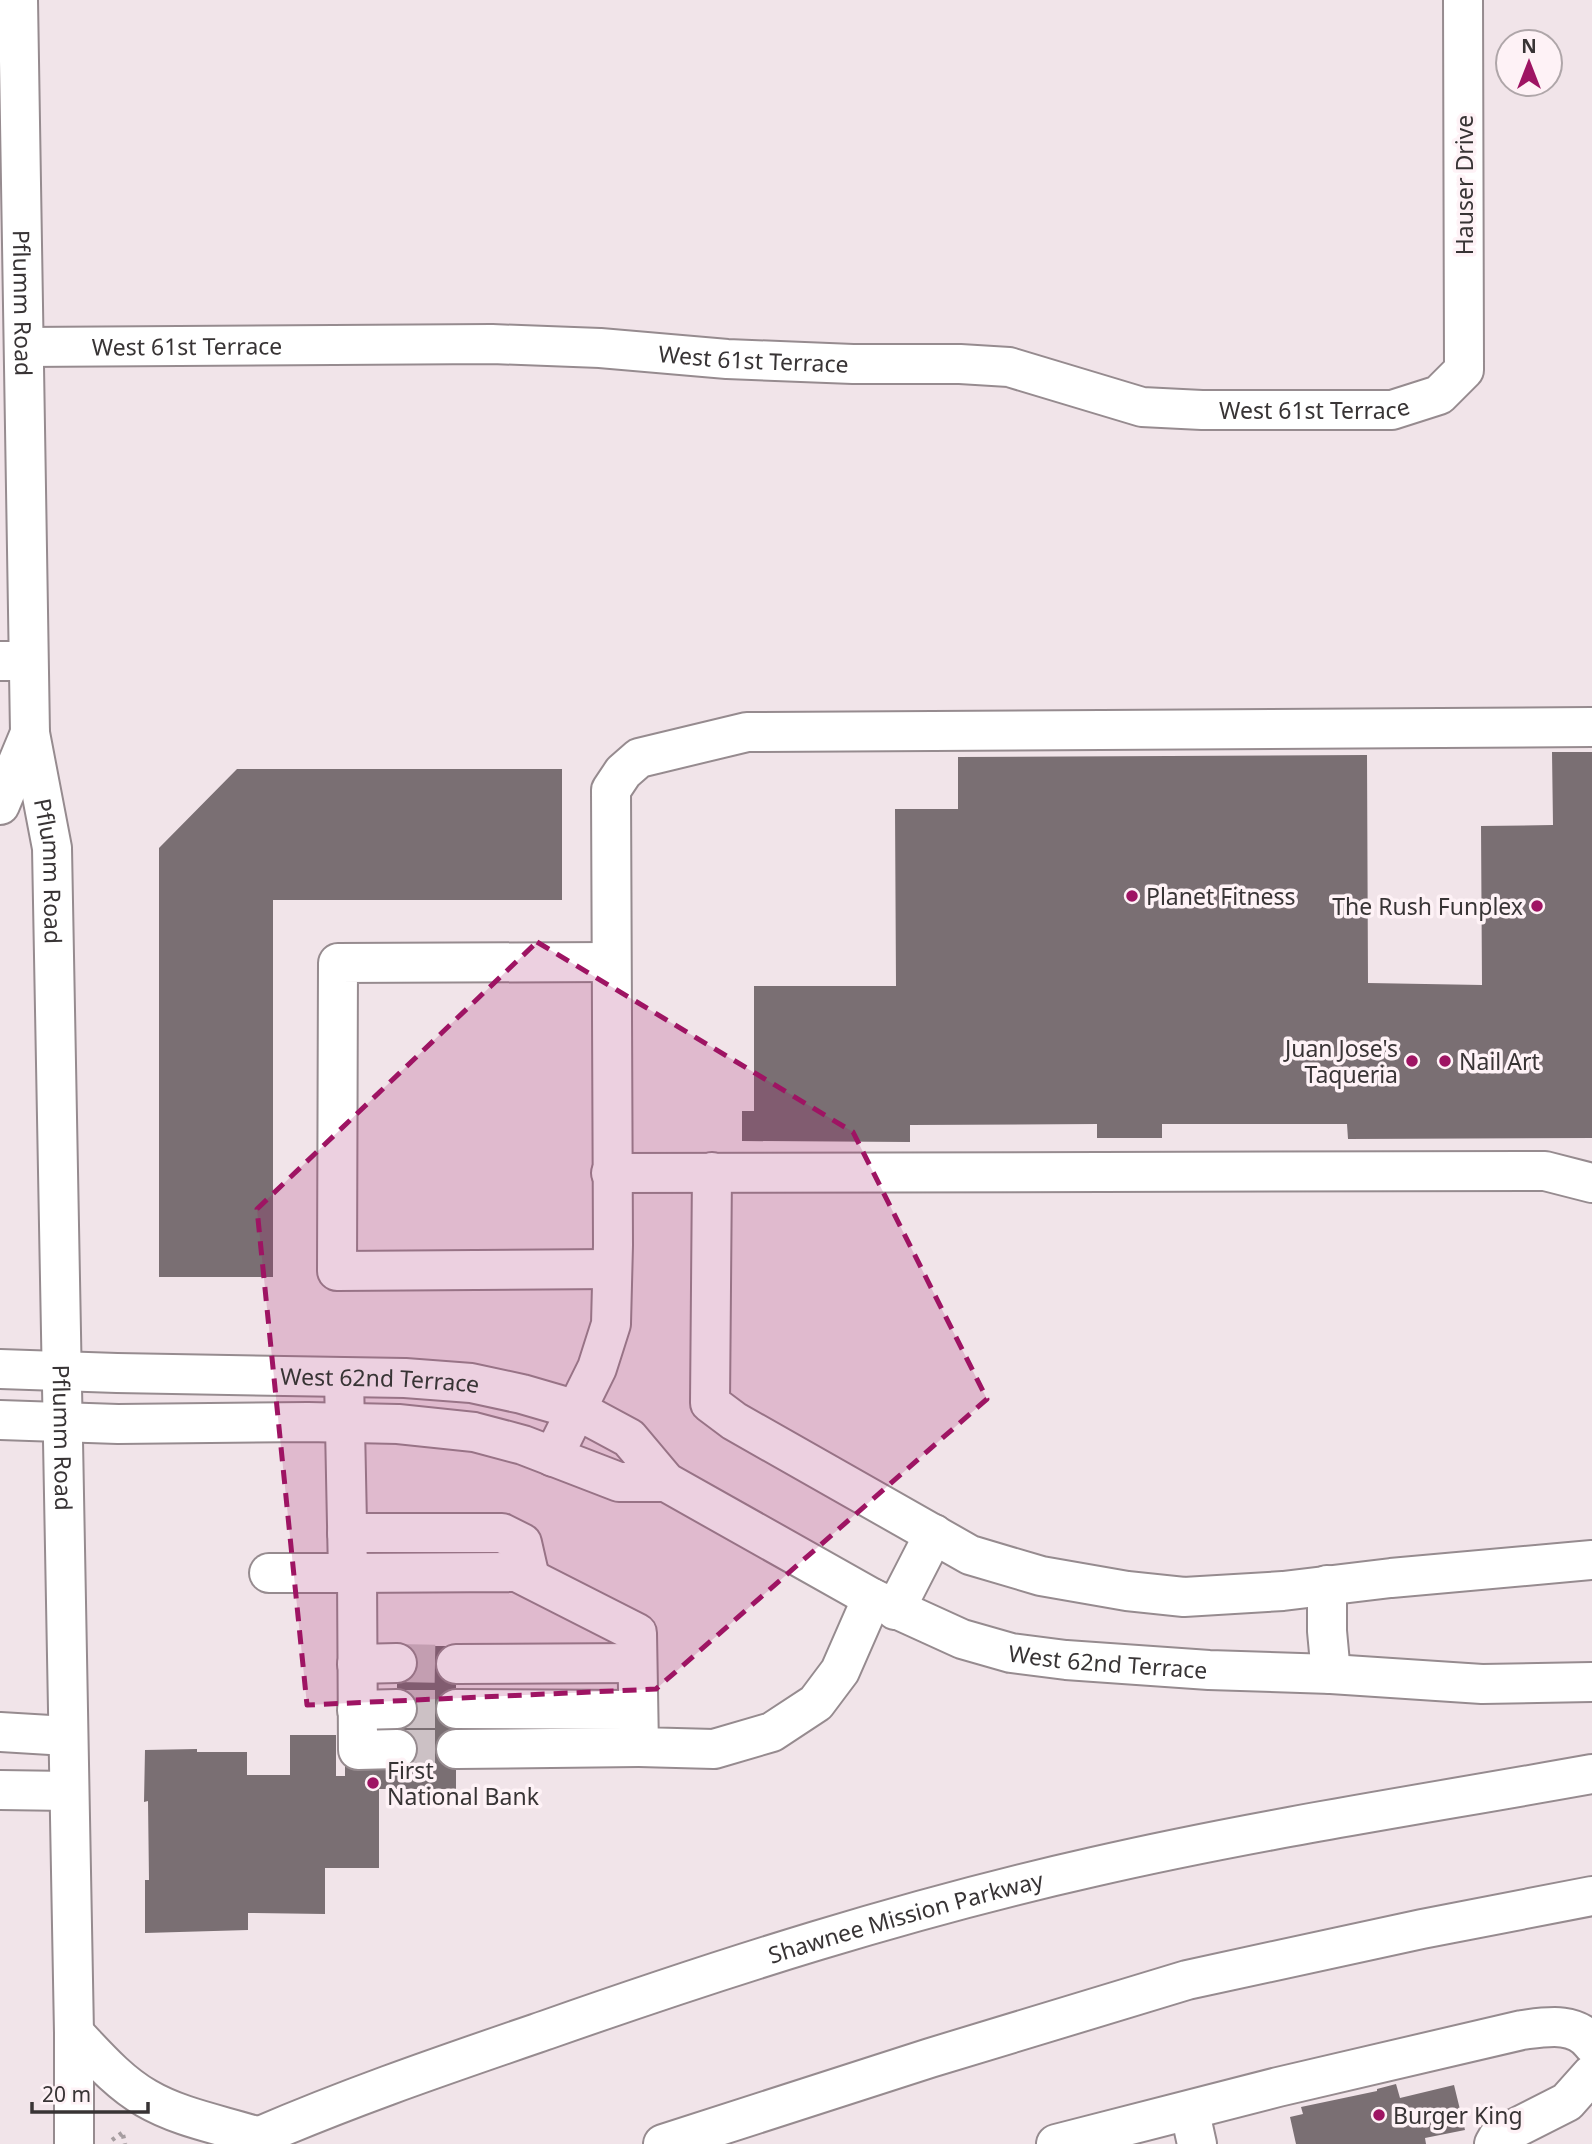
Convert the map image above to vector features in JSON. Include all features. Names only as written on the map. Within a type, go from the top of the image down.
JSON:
[{"type":"main road","name":"Pflumm Road","points":[[18,0],[24,347],[14,661],[52,848],[74,2144]]},
{"type":"main road","name":"Hauser Drive","points":[[1463,0],[1465,370]]},
{"type":"main road","name":"West 61st Terrace","points":[[24,347],[492,344],[600,348],[741,360],[960,364],[1009,367],[1142,407],[1202,410],[1392,410],[1439,395],[1465,370]]},
{"type":"main road","points":[[553,1457],[597,1368],[611,1324],[611,790],[623,772],[639,758],[747,732],[1592,727]]},
{"type":"main road","name":"Pflumm Road","points":[[0,804],[30,733]]},
{"type":"main road","points":[[611,962],[338,963],[337,1271],[612,1269]]},
{"type":"main road","points":[[611,1173],[1545,1171],[1592,1183]]},
{"type":"main road","points":[[712,1172],[709,1403],[734,1421],[970,1555],[1041,1576],[1126,1591],[1184,1597],[1283,1591],[1592,1560]]},
{"type":"main road","name":"West 62nd Terrace","points":[[0,1369],[405,1378],[471,1384],[522,1394],[577,1410],[629,1438],[666,1482],[883,1604],[962,1639],[1011,1653],[1066,1660],[1209,1670],[1331,1674],[1482,1684],[1592,1682]]},
{"type":"main road","points":[[344,1378],[347,1533],[353,1573],[358,1750],[397,1709],[357,1699]]},
{"type":"main road","name":"West 62nd Terrace","points":[[0,1420],[118,1424],[398,1424],[474,1432],[523,1445],[619,1482],[666,1482]]},
{"type":"main road","points":[[347,1533],[502,1532],[522,1543],[530,1578]]},
{"type":"main road","points":[[638,1708],[456,1709],[638,1708],[715,1749],[772,1732],[816,1703],[934,1534]]},
{"type":"main road","points":[[269,1573],[517,1572],[637,1633],[638,1708]]},
{"type":"main road","points":[[1327,1586],[1331,1674]]},
{"type":"main road","points":[[0,1732],[67,1736]]},
{"type":"main road","name":"Shawnee Mission Parkway","points":[[251,2140],[427,2071],[703,1975],[927,1909],[1092,1867],[1261,1832],[1592,1774]]},
{"type":"main road","points":[[0,1790],[69,1791]]},
{"type":"main road","points":[[663,2144],[930,2058],[1187,1980],[1422,1929],[1592,1896]]},
{"type":"main road","points":[[1056,2144],[1278,2087],[1522,2029],[1548,2026],[1577,2029],[1592,2044]]},
{"type":"main road","points":[[74,2033],[112,2072],[146,2098],[251,2140]]},
{"type":"main road","points":[[1494,2144],[1498,2137],[1567,2102],[1592,2074]]},
{"type":"main road","points":[[1157,2144],[1156,2137],[1195,2135],[1264,2106],[1278,2087]]},
{"type":"path","points":[[123,2135],[125,2144]]},
{"type":"highlighted area","points":[[537,942],[853,1132],[987,1399],[656,1689],[307,1705],[257,1209]]},
{"type":"building","name":"Planet Fitness","points":[[1552,752],[1592,752],[1592,1138],[1348,1139],[1347,1124],[1162,1124],[1162,1138],[1097,1138],[1097,1124],[910,1125],[910,1142],[742,1141],[742,1111],[754,1111],[754,986],[896,986],[895,809],[958,809],[958,757],[1367,755],[1368,983],[1482,985],[1481,826],[1553,825]]},
{"type":"building","points":[[237,769],[562,769],[562,900],[273,900],[273,1277],[159,1277],[159,848]]},
{"type":"building","points":[[397,1646],[456,1646],[456,1789],[379,1789],[379,1868],[325,1868],[325,1914],[248,1913],[248,1930],[145,1933],[145,1880],[149,1880],[148,1801],[144,1802],[145,1750],[247,1752],[247,1775],[290,1775],[290,1735],[336,1735],[336,1776],[345,1776],[345,1761],[397,1761]]},
{"type":"building","name":"Burger King","points":[[1396,2084],[1400,2098],[1454,2085],[1465,2130],[1425,2138],[1426,2144],[1296,2144],[1290,2117],[1303,2114],[1301,2107],[1377,2091]]},
{"type":"tunnel","points":[[397,1663],[456,1664]]},
{"type":"tunnel","points":[[397,1709],[456,1709]]},
{"type":"tunnel","points":[[397,1749],[456,1749]]},
{"type":"place","name":"Planet Fitness","points":[[1132,896]]},
{"type":"place","name":"The Rush Funplex","points":[[1537,906]]},
{"type":"place","name":"Juan Jose's Taqueria","points":[[1412,1061]]},
{"type":"place","name":"Nail Art","points":[[1445,1061]]},
{"type":"place","name":"First National Bank","points":[[373,1783]]},
{"type":"place","name":"Burger King","points":[[1379,2115]]}]
